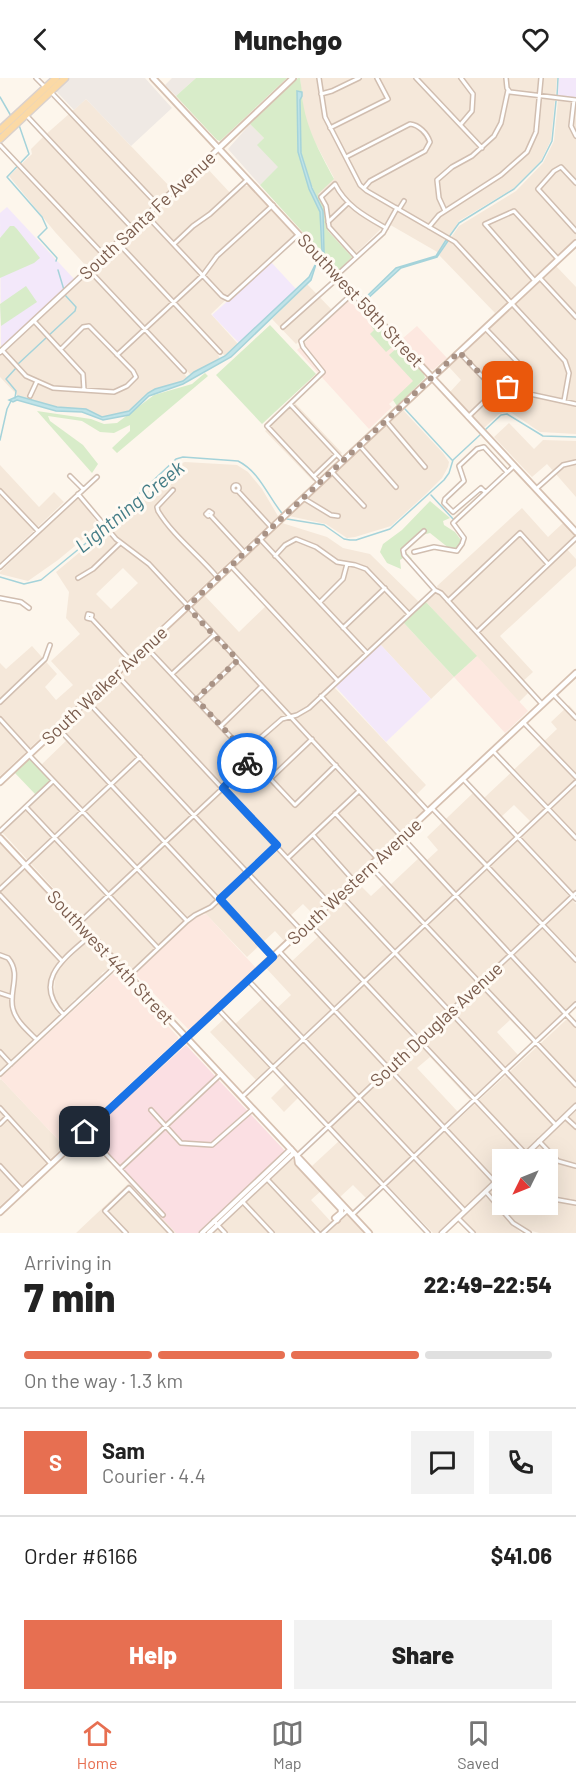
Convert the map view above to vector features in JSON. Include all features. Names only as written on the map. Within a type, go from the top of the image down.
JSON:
[{"type":"main road","points":[[0,139],[26,115],[56,78]]},
{"type":"main road","points":[[0,130],[65,78]]},
{"type":"main road","name":"Southwest 59th Street","points":[[153,78],[576,532]]},
{"type":"main road","name":"South Santa Fe Avenue","points":[[219,148],[293,78]]},
{"type":"main road","name":"South Walker Avenue","points":[[1,780],[576,243]]},
{"type":"main road","name":"South Western Avenue","points":[[0,1212],[576,673]]},
{"type":"main road","name":"Southwest 44th Street","points":[[0,838],[369,1233]]},
{"type":"main road","points":[[294,1153],[298,1163],[341,1209],[336,1219]]},
{"type":"street","points":[[36,78],[158,205]]},
{"type":"street","points":[[319,78],[324,114],[364,188],[455,242],[565,361],[569,373],[564,401]]},
{"type":"street","points":[[321,94],[332,92],[359,78]]},
{"type":"street","points":[[330,128],[388,99],[377,78]]},
{"type":"street","points":[[416,78],[482,148]]},
{"type":"street","points":[[461,78],[473,94],[472,111],[461,124]]},
{"type":"street","points":[[446,211],[439,198],[437,180],[441,175],[472,156],[494,136],[501,123],[508,90],[506,78]]},
{"type":"street","points":[[429,227],[434,219],[501,175],[527,152],[536,132],[541,78]]},
{"type":"street","points":[[508,90],[575,100],[571,126],[576,136]]},
{"type":"street","points":[[26,115],[133,229]]},
{"type":"street","points":[[346,157],[410,124],[415,125],[430,142],[425,151],[370,181],[364,188]]},
{"type":"street","points":[[0,144],[104,255]]},
{"type":"street","name":"South Santa Fe Avenue","points":[[1,351],[219,148]]},
{"type":"street","points":[[576,183],[561,167],[538,189],[576,231]]},
{"type":"street","points":[[174,244],[248,179]]},
{"type":"street","points":[[356,257],[329,228],[326,207],[321,197],[335,184],[340,194],[356,210],[386,228]]},
{"type":"street","points":[[283,327],[386,228],[404,201]]},
{"type":"street","points":[[328,222],[348,203]]},
{"type":"street","points":[[117,355],[203,275],[217,256],[273,205]]},
{"type":"street","points":[[558,259],[514,211],[484,226],[576,317]]},
{"type":"street","points":[[147,216],[222,296],[228,299],[299,234]]},
{"type":"street","points":[[118,243],[220,352]]},
{"type":"street","points":[[89,270],[184,371]]},
{"type":"street","points":[[320,483],[267,426],[323,372],[303,347],[301,341],[353,293]]},
{"type":"street","points":[[34,321],[83,374],[84,390]]},
{"type":"street","points":[[1,351],[26,376],[53,388],[114,392],[127,386],[135,377],[117,355],[87,326],[83,327],[61,349]]},
{"type":"street","points":[[485,328],[526,371],[529,393]]},
{"type":"street","points":[[459,352],[496,390]]},
{"type":"street","points":[[30,396],[37,381]]},
{"type":"street","points":[[468,417],[496,390],[508,387],[576,404]]},
{"type":"street","points":[[290,404],[343,461]]},
{"type":"street","points":[[387,421],[425,467]]},
{"type":"street","points":[[360,446],[396,487]]},
{"type":"street","points":[[485,492],[481,488],[454,512],[445,505],[444,500],[464,481],[459,466],[479,448],[484,447],[507,472]]},
{"type":"street","points":[[314,476],[337,454]]},
{"type":"street","points":[[536,489],[563,465],[576,462]]},
{"type":"street","points":[[414,552],[434,547],[457,551],[464,538],[453,523],[514,466]]},
{"type":"street","points":[[332,472],[364,506]]},
{"type":"street","points":[[70,476],[83,489]]},
{"type":"street","points":[[0,567],[97,477]]},
{"type":"street","points":[[173,490],[157,507],[158,511],[187,548],[218,578]]},
{"type":"street","points":[[0,491],[38,531]]},
{"type":"street","points":[[238,491],[272,528]]},
{"type":"street","points":[[78,494],[108,531],[148,564],[576,1025]]},
{"type":"street","points":[[303,498],[331,515],[338,516]]},
{"type":"street","points":[[211,516],[245,553]]},
{"type":"street","points":[[424,531],[402,552],[542,704]]},
{"type":"street","points":[[448,601],[520,533],[548,564]]},
{"type":"street","points":[[477,632],[576,538]]},
{"type":"street","points":[[260,539],[367,653]]},
{"type":"street","points":[[275,556],[285,545],[296,539],[316,547],[331,560],[366,569],[409,614]]},
{"type":"street","points":[[78,578],[93,569],[120,543]]},
{"type":"street","points":[[0,557],[5,562]]},
{"type":"street","points":[[320,602],[343,579],[347,564]]},
{"type":"street","points":[[231,566],[338,681]]},
{"type":"street","points":[[343,628],[385,588]]},
{"type":"street","points":[[79,923],[239,773],[259,739],[282,719],[302,712],[321,696],[435,590]]},
{"type":"street","points":[[0,598],[21,602],[29,608]]},
{"type":"street","points":[[92,619],[130,660]]},
{"type":"street","points":[[172,674],[213,635]]},
{"type":"street","points":[[0,702],[45,659],[50,645]]},
{"type":"street","points":[[145,646],[295,805],[336,765]]},
{"type":"street","points":[[196,699],[238,660]]},
{"type":"street","points":[[116,674],[330,903]]},
{"type":"street","points":[[221,726],[262,686]]},
{"type":"street","points":[[554,694],[576,718]]},
{"type":"street","points":[[321,696],[430,810],[487,865],[576,960]]},
{"type":"street","points":[[87,701],[301,930]]},
{"type":"street","points":[[0,719],[54,781],[187,921]]},
{"type":"street","points":[[523,722],[576,777]]},
{"type":"street","points":[[58,728],[273,957]]},
{"type":"street","points":[[270,779],[312,739]]},
{"type":"street","points":[[493,751],[576,838]]},
{"type":"street","points":[[0,889],[140,757]]},
{"type":"street","points":[[463,779],[575,896]]},
{"type":"street","points":[[0,831],[54,781]]},
{"type":"street","points":[[242,1097],[576,782]]},
{"type":"street","points":[[288,858],[360,791]]},
{"type":"street","points":[[26,807],[158,948]]},
{"type":"street","points":[[335,813],[378,859]]},
{"type":"street","points":[[313,835],[354,881]]},
{"type":"street","points":[[129,976],[187,921],[220,899],[277,845]]},
{"type":"street","points":[[370,866],[576,1085]]},
{"type":"street","points":[[340,894],[556,1125]]},
{"type":"street","points":[[0,895],[62,961]]},
{"type":"street","name":"South Douglas Avenue","points":[[209,1233],[216,1223],[294,1153],[328,1126],[575,896]]},
{"type":"street","points":[[309,923],[521,1149]]},
{"type":"street","points":[[63,1014],[53,1002],[51,989],[54,971],[90,935]]},
{"type":"street","points":[[279,951],[492,1179]]},
{"type":"street","points":[[0,955],[8,958],[14,969],[13,1010],[36,1040]]},
{"type":"street","points":[[0,1074],[118,964]]},
{"type":"street","points":[[248,980],[465,1211]]},
{"type":"street","points":[[0,993],[12,998]]},
{"type":"street","points":[[352,1215],[576,1004]]},
{"type":"street","points":[[217,1008],[428,1233]]},
{"type":"street","points":[[0,1052],[11,1064]]},
{"type":"street","points":[[120,1169],[221,1074]]},
{"type":"street","points":[[531,1149],[576,1106]]},
{"type":"street","points":[[0,1108],[51,1164]]},
{"type":"street","points":[[151,1110],[182,1143],[212,1145],[253,1109]]},
{"type":"street","points":[[0,1124],[8,1117]]},
{"type":"street","points":[[565,1117],[576,1126]]},
{"type":"street","points":[[85,1132],[163,1215]]},
{"type":"street","points":[[539,1141],[558,1161],[576,1166]]},
{"type":"street","name":"South Douglas Avenue","points":[[202,1233],[242,1201],[294,1153]]},
{"type":"street","points":[[0,1166],[22,1191]]},
{"type":"street","points":[[267,1179],[318,1233]]},
{"type":"street","points":[[442,1233],[492,1185]]},
{"type":"street","points":[[126,1233],[105,1210],[129,1188],[171,1233]]},
{"type":"street","points":[[486,1192],[513,1223],[529,1233]]},
{"type":"street","points":[[558,1200],[576,1203]]},
{"type":"street","points":[[242,1201],[272,1233]]},
{"type":"street","points":[[323,1233],[348,1210]]},
{"type":"street","points":[[459,1218],[473,1233]]},
{"type":"street","points":[[216,1223],[225,1233]]},
{"type":"shaded area","points":[[70,78],[145,78],[172,108],[131,146],[86,99],[74,110],[56,91]]},
{"type":"shaded area","points":[[172,78],[196,78],[176,96],[165,85]]},
{"type":"shaded area","points":[[300,78],[557,78],[551,140],[541,161],[514,188],[459,221],[439,253],[387,223],[352,257],[328,231],[324,207],[317,194],[334,178],[309,131],[304,114]]},
{"type":"shaded area","points":[[559,78],[576,78],[576,99],[558,97]]},
{"type":"shaded area","points":[[86,99],[172,189],[88,268],[9,176],[32,154],[31,149],[44,136]]},
{"type":"shaded area","points":[[558,100],[576,102],[576,238],[495,313],[439,255],[459,226],[516,191],[543,163],[554,141]]},
{"type":"shaded area","points":[[250,124],[264,138],[258,145],[279,167],[260,185],[228,149]]},
{"type":"shaded area","points":[[205,166],[233,196],[244,186],[249,186],[294,235],[211,314],[238,344],[225,356],[121,243],[179,187]]},
{"type":"shaded area","points":[[7,207],[75,280],[1,349],[0,213]]},
{"type":"shaded area","points":[[118,247],[216,350],[220,359],[191,375],[93,271],[93,268]]},
{"type":"shaded area","points":[[271,262],[296,289],[239,343],[212,315]]},
{"type":"shaded area","points":[[556,266],[576,287],[576,434],[540,432],[509,411],[499,414],[484,428],[450,392],[461,380],[449,367]]},
{"type":"shaded area","points":[[89,273],[187,377],[183,381],[148,393],[130,411],[102,417],[86,409],[57,407],[18,396],[0,377],[0,355]]},
{"type":"shaded area","points":[[307,284],[332,310],[296,344],[272,319]]},
{"type":"shaded area","points":[[349,300],[418,376],[418,379],[389,404],[392,407],[369,429],[297,350]]},
{"type":"shaded area","points":[[417,326],[447,358],[433,370],[429,369],[402,339]]},
{"type":"shaded area","points":[[295,403],[342,453],[313,481],[265,431]]},
{"type":"shaded area","points":[[403,410],[449,462],[442,478],[426,494],[391,526],[355,537],[347,538],[326,524],[289,516]]},
{"type":"shaded area","points":[[509,423],[534,449],[543,440],[576,441],[576,497],[547,464],[532,477],[494,437]]},
{"type":"shaded area","points":[[185,462],[237,465],[248,472],[262,489],[278,516],[0,776],[0,663],[6,669],[32,646],[57,674],[45,687],[56,700],[73,685],[51,661],[80,634],[66,618],[69,592],[56,572],[104,532],[176,465]],"holes":[[[123,568],[138,583],[111,609],[96,594]]]},
{"type":"shaded area","points":[[0,465],[39,507],[54,492],[64,502],[0,563]]},
{"type":"shaded area","points":[[77,498],[86,506],[99,526],[28,581],[0,574],[0,572]]},
{"type":"shaded area","points":[[522,508],[548,537],[563,523],[575,536],[564,546],[576,559],[576,566],[500,636],[533,672],[521,683],[528,693],[519,702],[425,601],[438,589],[437,586]]},
{"type":"shaded area","points":[[282,523],[327,537],[343,548],[370,554],[419,602],[332,685],[426,785],[413,798],[423,808],[423,813],[314,915],[303,904],[288,918],[296,931],[285,942],[275,931],[247,957],[202,910],[192,915],[133,970],[129,971],[2,832],[56,781],[41,765],[69,738],[62,728],[204,595],[239,632],[268,604],[235,566]]},
{"type":"shaded area","points":[[403,622],[454,677],[431,699],[380,644]]},
{"type":"shaded area","points":[[380,644],[431,699],[386,742],[335,686]]},
{"type":"shaded area","points":[[477,656],[528,711],[505,733],[454,677]]},
{"type":"shaded area","points":[[569,705],[576,713],[576,897],[517,834],[530,821],[514,805],[501,817],[484,798],[557,729],[551,722]]},
{"type":"shaded area","points":[[473,793],[576,904],[576,1000],[532,1042],[510,1020],[497,1032],[518,1055],[470,1100],[430,1057],[417,1068],[458,1112],[383,1182],[301,1095],[284,1112],[271,1098],[288,1081],[273,1065],[256,1080],[210,1032],[225,1018],[233,1026],[263,998],[275,1010],[291,995],[266,968],[282,952],[291,962],[322,933],[314,924],[357,882],[371,896],[383,885],[387,888],[421,856],[426,861],[438,850],[427,837]]},
{"type":"shaded area","points":[[0,842],[21,867],[0,886]]},
{"type":"shaded area","points":[[25,870],[86,936],[58,962],[51,972],[50,1000],[59,1017],[0,1072],[0,892]]},
{"type":"shaded area","points":[[206,914],[256,968],[189,1030],[134,973],[194,918]]},
{"type":"shaded area","points":[[86,943],[90,944],[110,965],[110,968],[66,1009],[62,1009],[55,999],[55,975],[57,970]]},
{"type":"shaded area","points":[[117,970],[178,1039],[64,1146],[0,1078]]},
{"type":"shaded area","points":[[567,1019],[576,1028],[576,1104],[528,1149],[492,1149],[492,1183],[439,1233],[433,1233],[387,1185]]},
{"type":"shaded area","points":[[186,1045],[285,1151],[198,1233],[176,1233],[85,1136]]},
{"type":"shaded area","points":[[0,1080],[64,1146],[0,1206]]},
{"type":"shaded area","points":[[576,1111],[576,1233],[539,1233],[525,1229],[510,1215],[558,1215],[558,1149],[535,1149]]},
{"type":"shaded area","points":[[339,1141],[378,1182],[379,1185],[366,1198],[353,1185],[340,1197],[312,1166]]},
{"type":"shaded area","points":[[292,1159],[322,1190],[311,1200],[334,1225],[347,1215],[365,1233],[211,1233]]},
{"type":"shaded area","points":[[129,1183],[176,1233],[76,1233]]},
{"type":"shaded area","points":[[485,1196],[492,1203],[492,1215],[503,1215],[521,1233],[475,1233],[461,1218]]},
{"type":"green space","points":[[196,78],[287,78],[220,141],[176,96]]},
{"type":"green space","points":[[300,78],[302,92],[297,91],[298,152],[309,189],[320,212],[322,251],[324,216],[301,152],[300,100],[302,96],[310,129],[334,179],[318,194],[324,207],[328,231],[352,257],[338,271],[260,185],[278,167],[257,145],[264,138],[250,124]]},
{"type":"green space","points":[[10,226],[17,229],[40,258],[0,278],[0,238]]},
{"type":"green space","points":[[26,286],[37,302],[1,326],[0,304]]},
{"type":"green space","points":[[376,322],[396,344],[386,352],[370,334],[374,330],[371,326]]},
{"type":"green space","points":[[270,325],[316,374],[262,424],[216,375]]},
{"type":"green space","points":[[399,346],[425,378],[397,406],[393,400],[413,381],[389,355]]},
{"type":"green space","points":[[205,373],[208,376],[117,453],[112,448],[130,431],[130,425],[114,433],[100,432],[82,421],[48,416],[50,421],[83,445],[98,464],[92,473],[37,411],[91,419],[104,424],[117,423],[154,395],[192,384]]},
{"type":"green space","points":[[430,501],[450,518],[443,521],[444,525],[455,532],[461,540],[458,548],[450,549],[430,533],[422,535],[405,551],[412,559],[408,563],[403,558],[400,560],[401,569],[387,563],[380,552],[383,544],[402,530]]},
{"type":"green space","points":[[425,601],[477,656],[454,677],[403,622]]},
{"type":"green space","points":[[29,759],[50,779],[50,783],[36,795],[14,772]]},
{"type":"water","points":[[297,91],[302,92],[300,100],[301,153],[312,188],[323,211],[324,252],[322,251],[320,212],[309,189],[298,152]]},
{"type":"water","points":[[446,240],[448,241],[437,257],[401,268],[366,300],[364,299],[396,268],[436,256]]},
{"type":"water","points":[[317,261],[311,280],[231,357],[183,384],[149,396],[129,415],[103,420],[82,412],[56,411],[17,400],[13,402],[9,400],[18,396],[57,407],[86,409],[102,417],[129,411],[148,393],[183,381],[194,372],[225,356],[309,277]]},
{"type":"waterway","points":[[557,96],[558,78]]},
{"type":"waterway","points":[[0,97],[11,116]]},
{"type":"waterway","points":[[449,237],[459,223],[514,189],[542,161],[552,141],[556,101]]},
{"type":"waterway","points":[[19,125],[29,154],[7,177],[42,217],[47,228],[38,237],[57,258],[56,261]]},
{"type":"waterway","points":[[58,270],[64,290]]},
{"type":"waterway","points":[[18,364],[75,311],[76,307],[65,295]]},
{"type":"waterway","points":[[15,398],[16,391],[6,379],[16,368]]},
{"type":"waterway","points":[[0,440],[11,401]]},
{"type":"waterway","points":[[405,409],[452,460]]},
{"type":"waterway","name":"Lightning Creek","points":[[485,430],[501,415],[507,414],[543,436],[576,437]]},
{"type":"waterway","name":"Lightning Creek","points":[[0,577],[24,584],[41,580],[91,539],[176,459],[183,457],[238,461],[259,480],[287,519],[324,525],[344,539],[356,540],[390,529],[444,480],[453,460],[481,434]]},
{"type":"waterway","points":[[431,495],[454,520]]},
{"type":"way so far","points":[[247,763],[250,757],[196,699],[238,660],[187,607],[459,352],[496,390],[508,387]]},
{"type":"route","points":[[85,1132],[273,957],[220,899],[277,845],[223,788],[247,763]]}]
